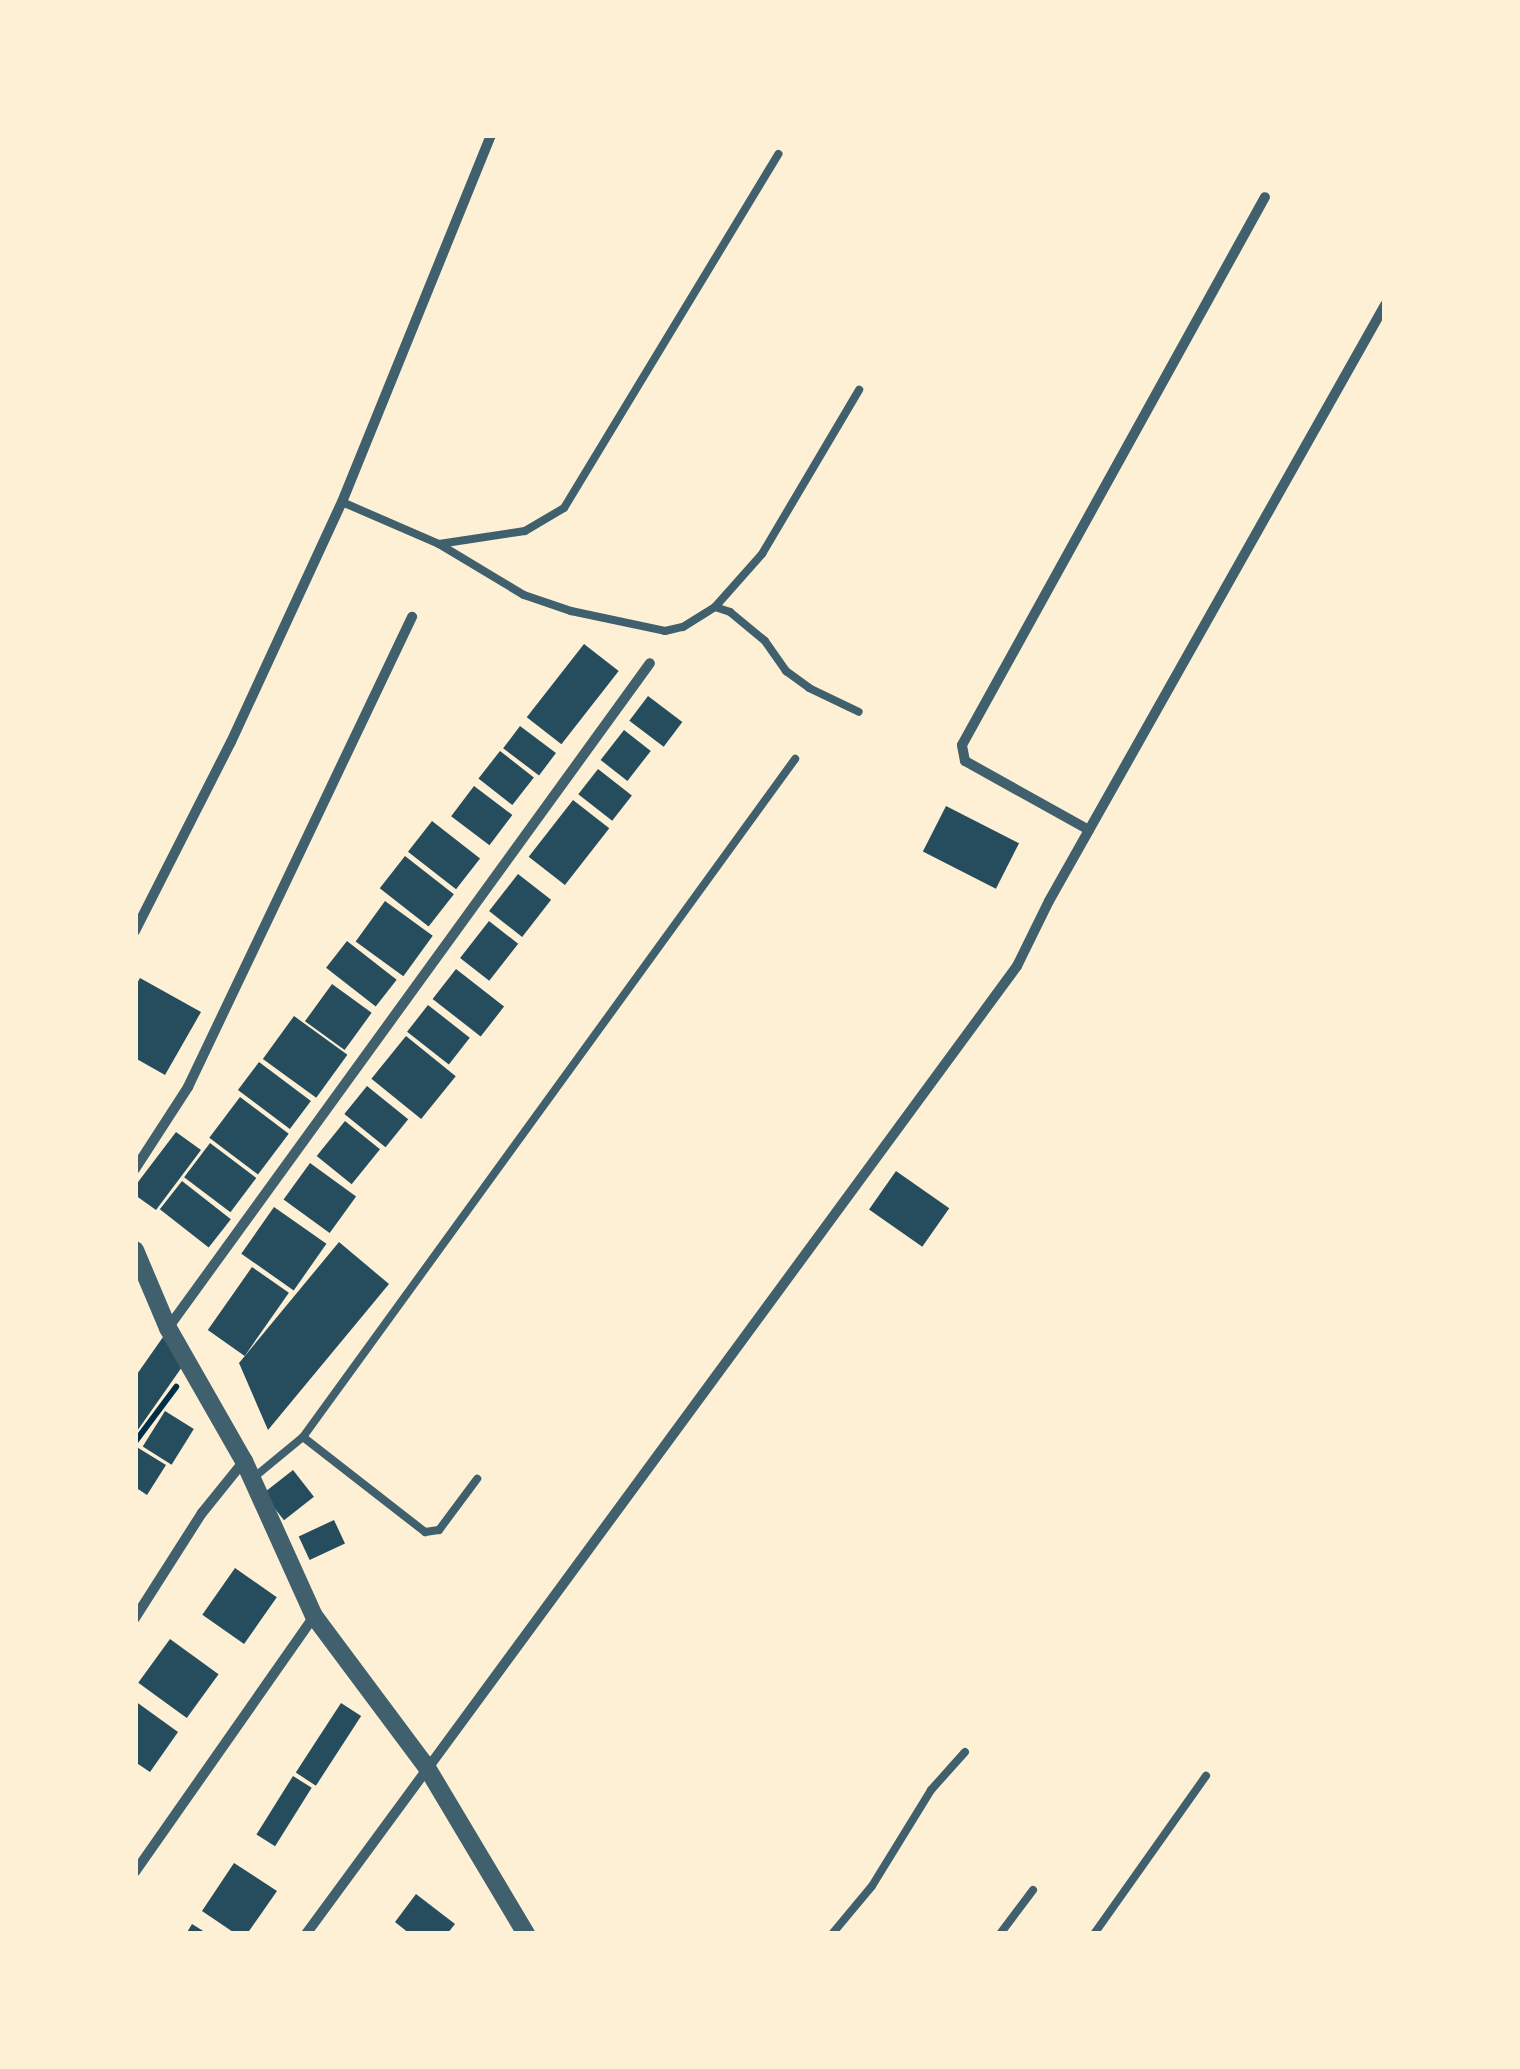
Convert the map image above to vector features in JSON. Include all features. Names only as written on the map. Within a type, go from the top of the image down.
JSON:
[{"type":"street","points":[[135,930],[231,742],[342,502],[491,135]]},
{"type":"street","points":[[1089,830],[966,762],[962,745],[1265,196]]},
{"type":"street","points":[[306,1934],[1017,966],[1089,830],[1385,306]]},
{"type":"street","points":[[135,1169],[188,1087],[412,617]]},
{"type":"street","points":[[168,1328],[650,663]]},
{"type":"street","points":[[135,1250],[168,1328],[248,1470],[314,1616],[426,1766],[526,1934]]},
{"type":"street","points":[[135,1618],[202,1513],[248,1470]]},
{"type":"street","points":[[135,1872],[314,1616]]},
{"type":"lane","points":[[440,544],[525,531],[564,508],[778,154]]},
{"type":"lane","points":[[342,502],[440,544],[524,595],[609,620],[664,631],[684,627],[716,607],[762,554],[859,390]]},
{"type":"lane","points":[[716,607],[746,624],[765,641],[786,670],[809,688],[859,712]]},
{"type":"lane","points":[[248,1470],[302,1437],[795,759]]},
{"type":"lane","points":[[302,1437],[425,1532],[439,1530],[477,1479]]},
{"type":"lane","points":[[832,1934],[872,1886],[931,1790],[965,1752]]},
{"type":"lane","points":[[1094,1934],[1206,1776]]},
{"type":"lane","points":[[1000,1934],[1033,1890]]},
{"type":"path","points":[[135,1442],[190,1368]]},
{"type":"building","points":[[584,644],[619,671],[561,744],[527,717]]},
{"type":"building","points":[[648,696],[682,722],[664,747],[629,721]]},
{"type":"building","points":[[520,726],[556,753],[539,775],[503,748]]},
{"type":"building","points":[[624,730],[651,751],[627,781],[601,760]]},
{"type":"building","points":[[500,751],[534,777],[512,805],[478,779]]},
{"type":"building","points":[[598,769],[632,795],[612,821],[578,794]]},
{"type":"building","points":[[474,786],[512,815],[489,845],[451,816]]},
{"type":"building","points":[[573,800],[609,828],[565,885],[529,857]]},
{"type":"building","points":[[946,806],[1019,843],[996,889],[923,851]]},
{"type":"building","points":[[432,821],[480,859],[456,889],[408,852]]},
{"type":"building","points":[[405,856],[454,894],[429,926],[380,888]]},
{"type":"building","points":[[518,874],[551,900],[522,937],[489,911]]},
{"type":"building","points":[[385,901],[433,936],[403,976],[356,941]]},
{"type":"building","points":[[489,921],[518,944],[489,981],[460,958]]},
{"type":"building","points":[[347,941],[397,980],[376,1007],[326,968]]},
{"type":"building","points":[[456,969],[504,1007],[481,1036],[433,999]]},
{"type":"building","points":[[140,978],[201,1012],[165,1075],[135,1058],[135,987]]},
{"type":"building","points":[[332,984],[372,1013],[345,1050],[305,1021]]},
{"type":"building","points":[[428,1005],[470,1038],[449,1064],[407,1032]]},
{"type":"building","points":[[294,1016],[347,1055],[316,1098],[263,1059]]},
{"type":"building","points":[[406,1036],[456,1076],[421,1119],[371,1079]]},
{"type":"building","points":[[259,1062],[311,1101],[290,1129],[238,1090]]},
{"type":"building","points":[[367,1086],[408,1119],[386,1147],[344,1114]]},
{"type":"building","points":[[240,1097],[289,1134],[258,1174],[209,1138]]},
{"type":"building","points":[[345,1121],[380,1149],[352,1184],[317,1156]]},
{"type":"building","points":[[176,1132],[201,1150],[156,1210],[135,1195],[135,1186]]},
{"type":"building","points":[[210,1143],[256,1178],[230,1212],[184,1177]]},
{"type":"building","points":[[310,1163],[356,1197],[330,1233],[284,1199]]},
{"type":"building","points":[[896,1171],[949,1208],[922,1247],[869,1210]]},
{"type":"building","points":[[182,1181],[231,1219],[209,1248],[160,1209]]},
{"type":"building","points":[[274,1207],[326,1244],[294,1290],[241,1254]]},
{"type":"building","points":[[339,1242],[389,1284],[268,1430],[239,1363]]},
{"type":"building","points":[[252,1267],[289,1293],[245,1356],[208,1330]]},
{"type":"building","points":[[163,1337],[182,1367],[135,1434],[135,1377]]},
{"type":"building","points":[[165,1411],[194,1429],[172,1465],[143,1447]]},
{"type":"building","points":[[135,1446],[166,1465],[147,1495],[135,1487]]},
{"type":"building","points":[[293,1470],[314,1497],[284,1520],[263,1493]]},
{"type":"building","points":[[334,1520],[345,1544],[310,1560],[299,1536]]},
{"type":"building","points":[[235,1568],[277,1597],[244,1644],[202,1615]]},
{"type":"building","points":[[170,1639],[219,1674],[187,1718],[138,1683]]},
{"type":"building","points":[[135,1701],[178,1732],[150,1772],[135,1762]]},
{"type":"building","points":[[341,1703],[361,1716],[316,1786],[296,1773]]},
{"type":"building","points":[[293,1776],[312,1788],[275,1846],[256,1835]]},
{"type":"building","points":[[234,1863],[277,1891],[247,1934],[236,1934],[202,1911]]},
{"type":"building","points":[[416,1894],[455,1924],[447,1934],[410,1934],[395,1922]]},
{"type":"building","points":[[192,1924],[208,1934],[186,1934]]}]
